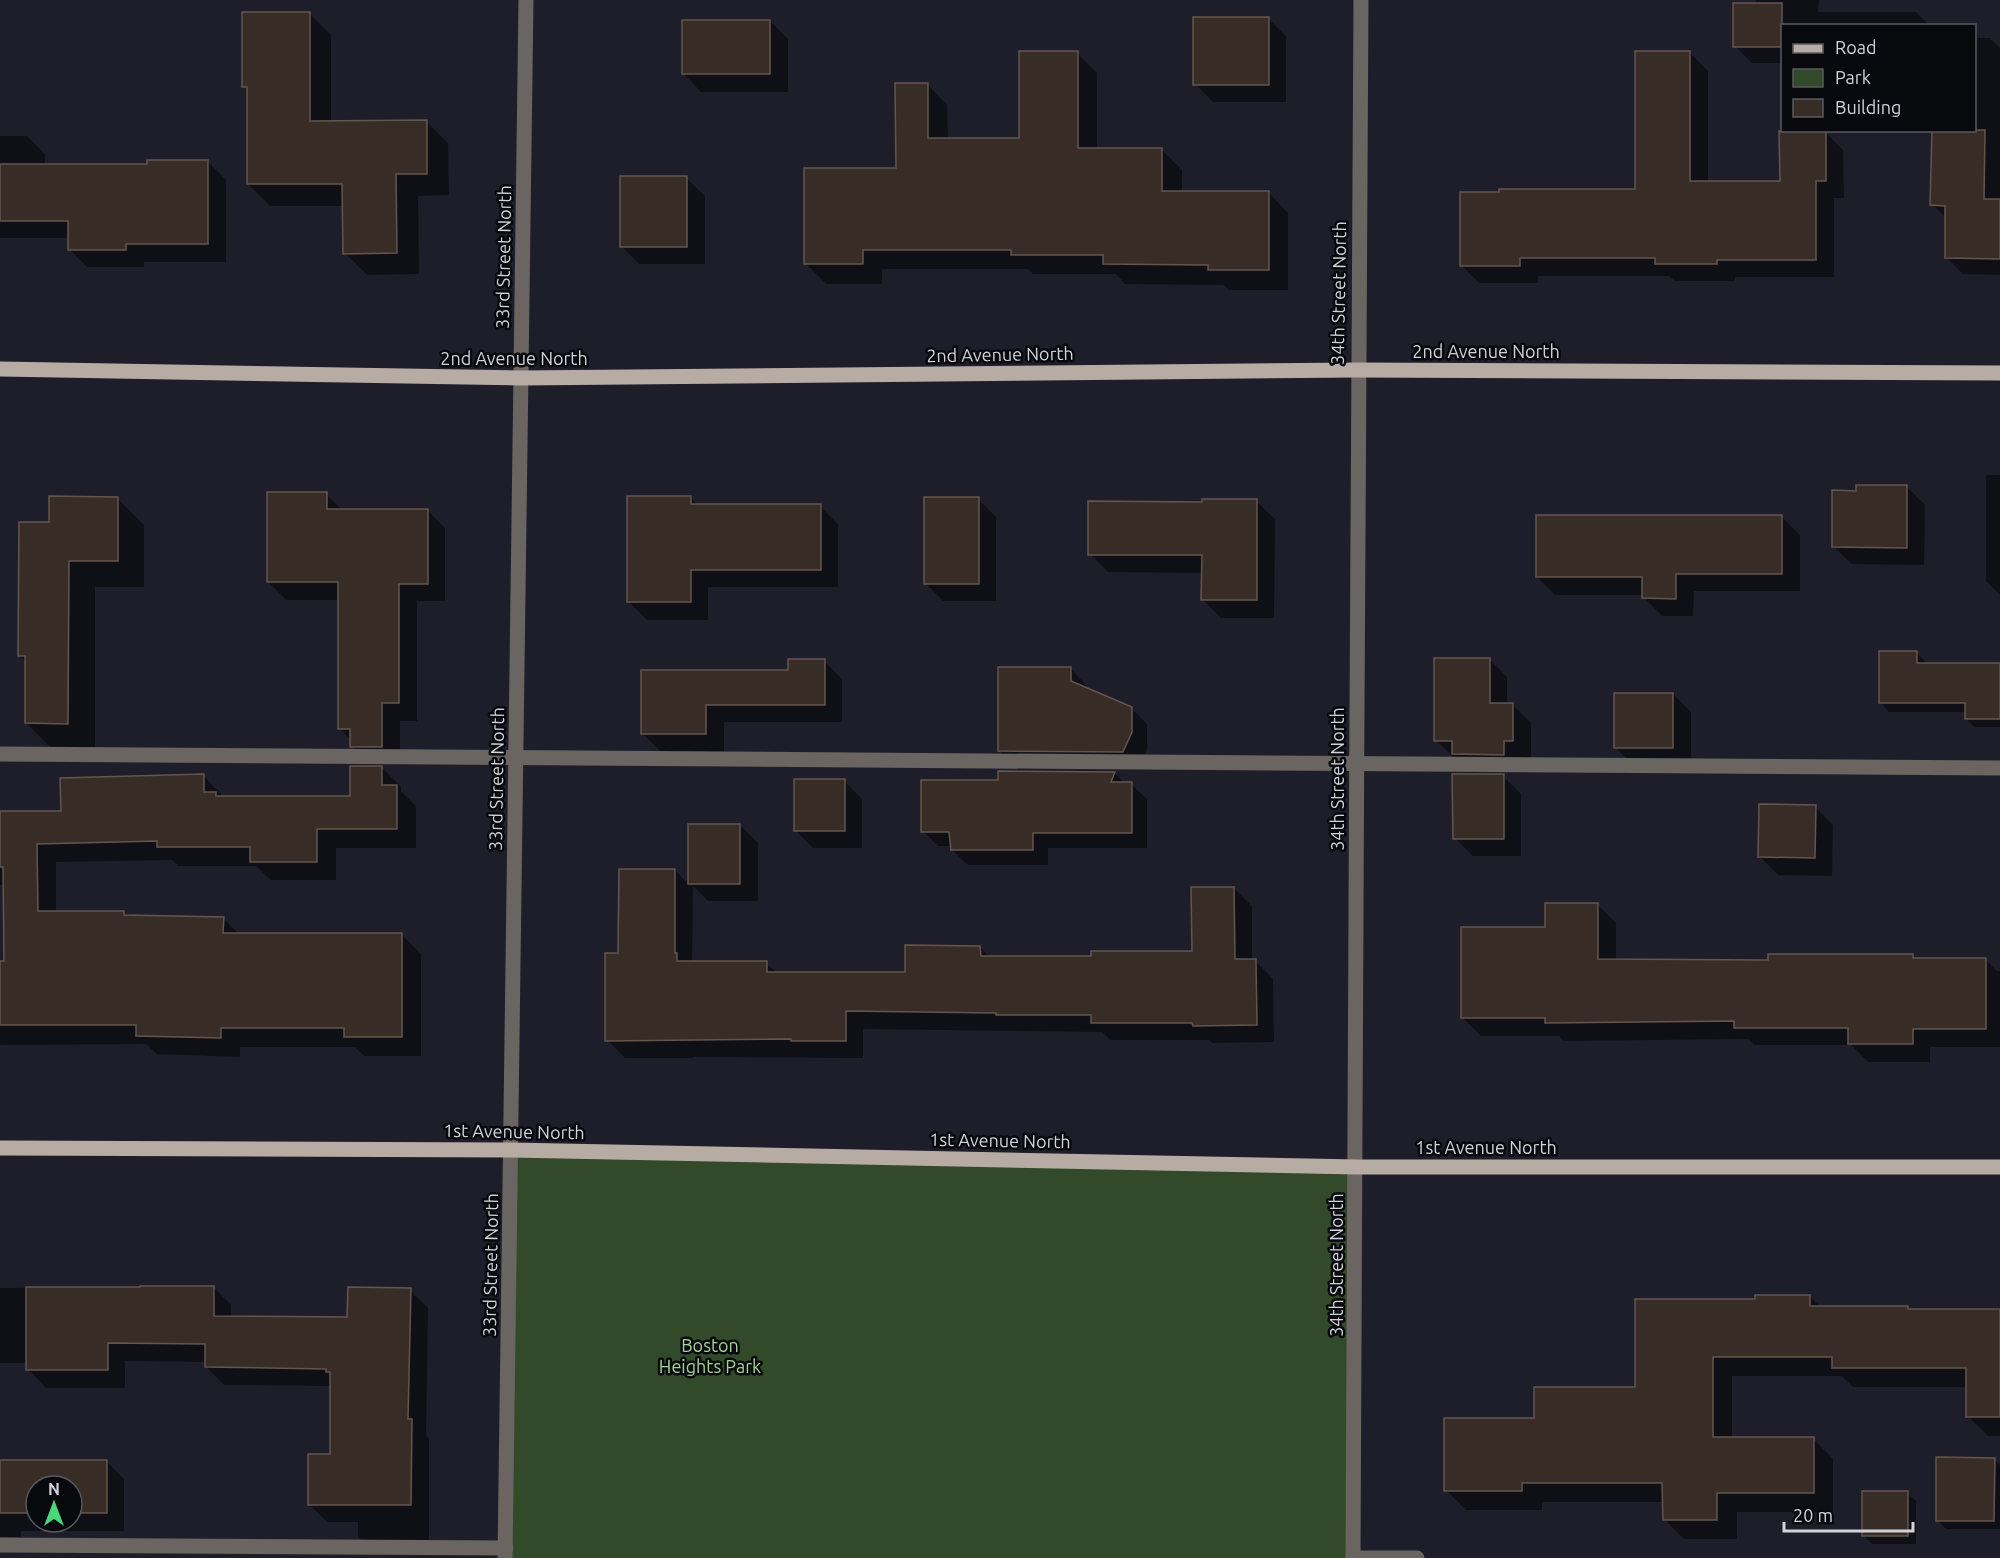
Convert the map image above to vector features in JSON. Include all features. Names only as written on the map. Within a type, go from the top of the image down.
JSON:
[{"type":"main road","name":"2nd Avenue North","points":[[0,369],[521,378],[1356,370],[2000,373]]},
{"type":"main road","name":"1st Avenue North","points":[[0,1149],[511,1150],[1356,1167],[2000,1167]]},
{"type":"street","name":"33rd Street North","points":[[506,1553],[526,0]]},
{"type":"street","name":"34th Street North","points":[[1353,1558],[1356,1167],[1356,370],[1361,0]]},
{"type":"street","points":[[0,754],[2000,768]]},
{"type":"street","points":[[0,1545],[506,1553]]},
{"type":"street","points":[[1353,1558],[1417,1558]]},
{"type":"green space","name":"Boston Heights Park","points":[[511,1150],[1357,1167],[1353,1558],[505,1558]]},
{"type":"building","points":[[1733,3],[1782,3],[1781,47],[1733,47]]},
{"type":"building","points":[[242,12],[310,12],[310,121],[427,120],[427,174],[396,174],[397,253],[343,254],[342,184],[247,184],[247,87],[242,87]]},
{"type":"building","points":[[1193,17],[1269,17],[1269,85],[1193,85]]},
{"type":"building","points":[[682,20],[770,20],[770,74],[682,74]]},
{"type":"building","points":[[1019,51],[1078,51],[1078,148],[1162,148],[1162,191],[1269,191],[1269,270],[1208,270],[1208,265],[1103,264],[1103,255],[1011,255],[1011,250],[863,250],[863,264],[804,264],[804,168],[896,168],[895,83],[928,83],[928,138],[1019,138]]},
{"type":"building","points":[[1635,51],[1690,51],[1690,181],[1780,181],[1779,131],[1826,132],[1826,181],[1816,181],[1816,260],[1717,260],[1717,264],[1655,264],[1655,258],[1520,258],[1520,266],[1460,266],[1460,192],[1499,192],[1499,189],[1635,189]]},
{"type":"building","points":[[1985,130],[1984,199],[2000,199],[2000,259],[1945,258],[1945,206],[1930,205],[1932,132]]},
{"type":"building","points":[[147,160],[208,160],[208,244],[126,244],[126,250],[68,250],[68,221],[0,221],[0,164],[147,164]]},
{"type":"building","points":[[620,176],[687,176],[687,247],[620,247]]},
{"type":"building","points":[[1856,485],[1907,485],[1907,548],[1832,547],[1832,490],[1856,491]]},
{"type":"building","points":[[267,492],[327,492],[327,509],[428,509],[428,584],[399,584],[399,703],[382,703],[382,747],[350,747],[350,729],[338,729],[338,582],[267,582]]},
{"type":"building","points":[[49,496],[118,497],[118,561],[69,561],[68,724],[25,723],[25,656],[18,656],[19,522],[49,522]]},
{"type":"building","points":[[627,496],[691,496],[691,504],[821,504],[821,570],[691,570],[691,602],[627,602]]},
{"type":"building","points":[[924,497],[979,497],[979,584],[924,584]]},
{"type":"building","points":[[1202,499],[1257,499],[1257,600],[1201,600],[1202,555],[1088,555],[1088,501],[1202,502]]},
{"type":"building","points":[[1536,515],[1782,515],[1782,574],[1676,574],[1676,599],[1642,598],[1642,577],[1536,577]]},
{"type":"building","points":[[1879,651],[1917,651],[1917,663],[2000,663],[2000,719],[1965,719],[1965,703],[1879,703]]},
{"type":"building","points":[[1434,658],[1490,658],[1490,703],[1513,703],[1513,741],[1504,741],[1504,755],[1452,754],[1452,741],[1434,741]]},
{"type":"building","points":[[788,659],[825,659],[825,705],[706,705],[706,734],[641,734],[641,670],[788,670]]},
{"type":"building","points":[[998,667],[1071,667],[1071,681],[1132,707],[1132,732],[1123,752],[998,751]]},
{"type":"building","points":[[1614,693],[1673,693],[1673,748],[1614,748]]},
{"type":"building","points":[[350,766],[382,766],[382,785],[397,785],[397,829],[317,829],[317,862],[250,862],[250,847],[157,847],[157,841],[37,844],[38,911],[124,911],[124,915],[224,917],[223,933],[402,933],[402,1037],[344,1037],[344,1028],[221,1028],[221,1038],[136,1036],[136,1025],[0,1025],[0,961],[4,961],[0,811],[61,811],[60,778],[204,774],[204,792],[216,792],[216,796],[350,796]]},
{"type":"building","points":[[998,771],[1115,772],[1111,782],[1132,782],[1132,833],[1033,833],[1033,850],[951,850],[949,832],[921,832],[921,780],[998,780]]},
{"type":"building","points":[[1452,774],[1504,774],[1504,839],[1453,839]]},
{"type":"building","points":[[794,779],[845,779],[845,831],[794,831]]},
{"type":"building","points":[[1759,804],[1816,805],[1815,858],[1758,857]]},
{"type":"building","points":[[688,824],[740,824],[740,884],[688,884]]},
{"type":"building","points":[[619,869],[675,869],[675,953],[677,953],[677,961],[767,961],[767,972],[905,972],[905,945],[980,946],[981,956],[1091,956],[1091,951],[1192,951],[1191,887],[1234,887],[1235,959],[1256,959],[1257,1025],[1091,1023],[1091,1015],[846,1011],[846,1041],[791,1041],[791,1039],[605,1041],[605,953],[618,953]]},
{"type":"building","points":[[1545,903],[1598,903],[1598,959],[1768,960],[1768,954],[1913,954],[1913,958],[1986,958],[1986,1029],[1913,1029],[1913,1044],[1848,1044],[1848,1028],[1734,1028],[1734,1021],[1545,1023],[1545,1018],[1461,1018],[1461,927],[1545,927]]},
{"type":"building","points":[[214,1286],[214,1316],[347,1317],[348,1287],[411,1288],[408,1419],[412,1419],[411,1505],[308,1505],[308,1454],[330,1454],[330,1372],[326,1372],[326,1369],[205,1367],[205,1344],[108,1343],[108,1370],[26,1370],[26,1287]]},
{"type":"building","points":[[1755,1295],[1810,1295],[1810,1306],[2000,1309],[2000,1417],[1966,1417],[1966,1368],[1832,1368],[1832,1357],[1713,1357],[1713,1437],[1814,1437],[1814,1493],[1717,1493],[1717,1520],[1663,1520],[1662,1483],[1522,1483],[1522,1491],[1444,1491],[1444,1418],[1534,1418],[1534,1387],[1635,1387],[1635,1299],[1755,1299]]},
{"type":"building","points":[[1936,1457],[1995,1458],[1994,1521],[1936,1521]]},
{"type":"building","points":[[0,1460],[107,1460],[107,1513],[84,1513],[84,1474],[24,1474],[24,1513],[0,1513]]},
{"type":"building","points":[[1862,1491],[1908,1491],[1908,1536],[1862,1536]]}]
